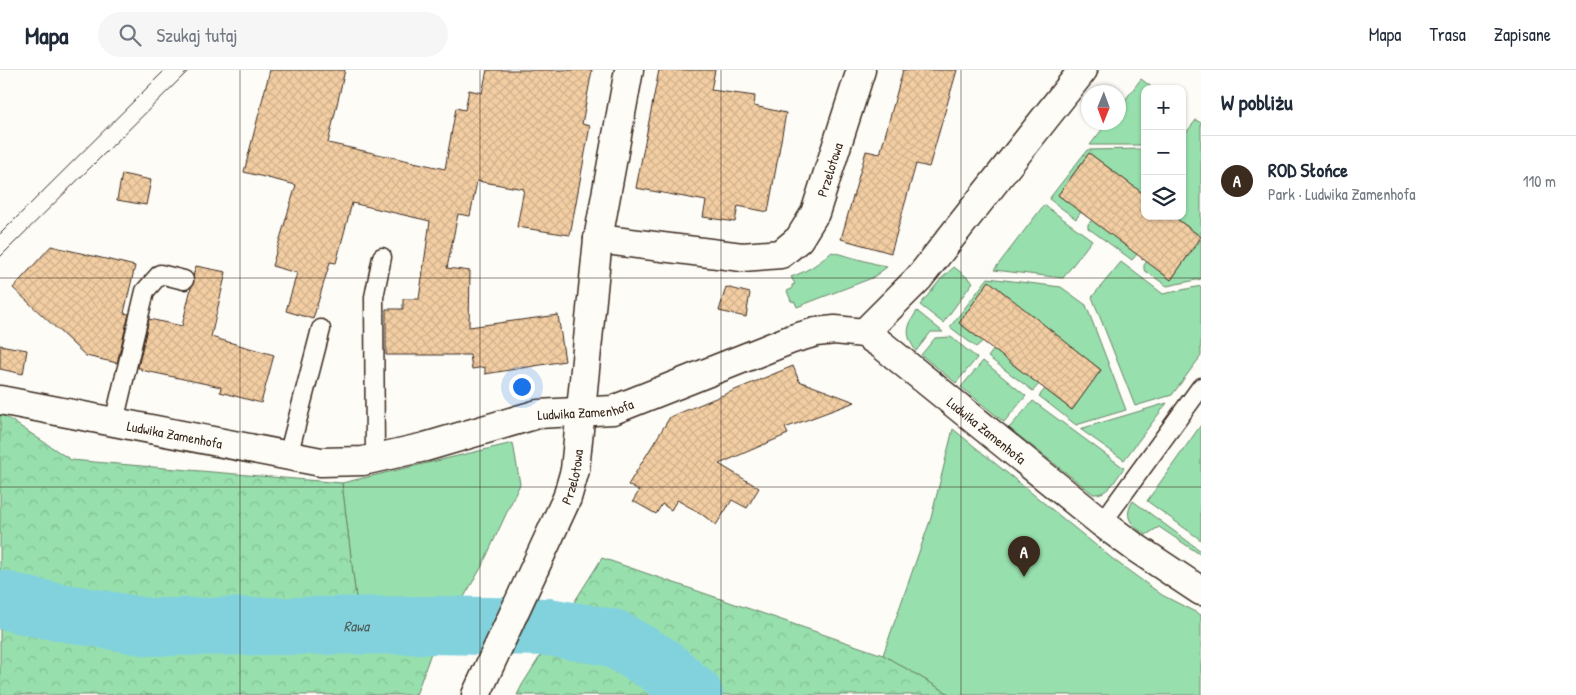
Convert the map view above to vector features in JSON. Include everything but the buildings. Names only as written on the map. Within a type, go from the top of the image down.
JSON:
[{"type":"street","name":"Przelotowa","points":[[476,695],[571,488],[575,470],[598,239],[629,70]]},
{"type":"street","name":"Przelotowa","points":[[598,239],[742,257],[780,254],[799,239],[815,213],[861,70]]},
{"type":"street","points":[[864,333],[919,278],[1083,70]]},
{"type":"street","name":"Ludwika Zamenhofa","points":[[0,400],[321,462],[363,461],[425,447],[538,414],[613,410],[816,332],[835,330],[864,333],[882,345],[1102,523],[1201,591]]},
{"type":"lane","points":[[375,458],[374,297],[382,257]]},
{"type":"lane","points":[[114,422],[145,291],[160,274],[184,280]]},
{"type":"lane","points":[[288,456],[321,329]]},
{"type":"lane","points":[[1102,523],[1201,387]]},
{"type":"green space","points":[[1141,79],[1149,85],[1141,85],[1141,145],[1090,145],[1102,130],[1126,130],[1126,99]]},
{"type":"green space","points":[[1196,120],[1201,123],[1201,237],[1178,220],[1186,220],[1186,133]]},
{"type":"green space","points":[[1141,149],[1141,192],[1089,153],[1058,195],[1081,212],[1076,219],[1049,199],[1087,150]]},
{"type":"green space","points":[[1044,205],[1092,240],[1063,278],[994,270]]},
{"type":"green space","points":[[1092,220],[1137,254],[1132,260],[1088,228],[1088,224]]},
{"type":"green space","points":[[1201,239],[1201,279],[1167,286],[1144,270],[1144,265],[1147,261],[1171,279]]},
{"type":"green space","points":[[832,252],[887,267],[872,278],[797,307],[795,302],[791,301],[787,291],[792,289],[792,285],[795,284],[791,277],[813,266]]},
{"type":"green space","points":[[1121,262],[1163,294],[1201,286],[1201,356],[1172,395],[1135,406],[1092,297]]},
{"type":"green space","points":[[954,267],[973,282],[943,323],[920,305],[941,279]]},
{"type":"green space","points":[[988,278],[1061,287],[1086,305],[1126,410],[1076,425],[1039,396],[1045,389],[1072,410],[1101,370],[1046,327],[983,341],[976,347],[950,327]]},
{"type":"green space","points":[[917,311],[943,332],[931,332],[916,351],[908,331]]},
{"type":"green space","points":[[951,337],[977,358],[956,383],[921,355],[935,338]]},
{"type":"green space","points":[[994,349],[1039,384],[1033,391],[988,357]]},
{"type":"green space","points":[[983,361],[1026,396],[1004,422],[961,387]]},
{"type":"green space","points":[[1033,401],[1124,468],[1107,489],[1099,494],[1093,494],[1009,428]]},
{"type":"green space","points":[[1167,403],[1124,460],[1080,429]]},
{"type":"green space","points":[[0,413],[71,460],[342,483],[356,598],[431,653],[416,695],[0,695]]},
{"type":"green space","points":[[1201,425],[1201,540],[1147,501]]},
{"type":"green space","points":[[953,429],[1114,560],[1162,595],[1201,615],[1201,695],[951,695],[883,655],[931,518]]},
{"type":"green space","points":[[513,443],[520,484],[481,568],[431,653],[356,598],[342,483]]},
{"type":"green space","points":[[1133,501],[1201,551],[1201,555],[1159,527],[1146,535],[1133,525],[1130,521],[1129,512]]},
{"type":"green space","points":[[602,558],[883,655],[951,695],[517,695]]},
{"type":"waterway","name":"Rawa","points":[[0,599],[31,607],[148,627],[430,625],[549,627],[613,638],[660,665],[694,695]]},
{"type":"tram line","points":[[0,234],[165,70]]},
{"type":"tram line","points":[[0,257],[189,70]]},
{"type":"place","name":"ROD Słońce","points":[[1024,577]]}]
